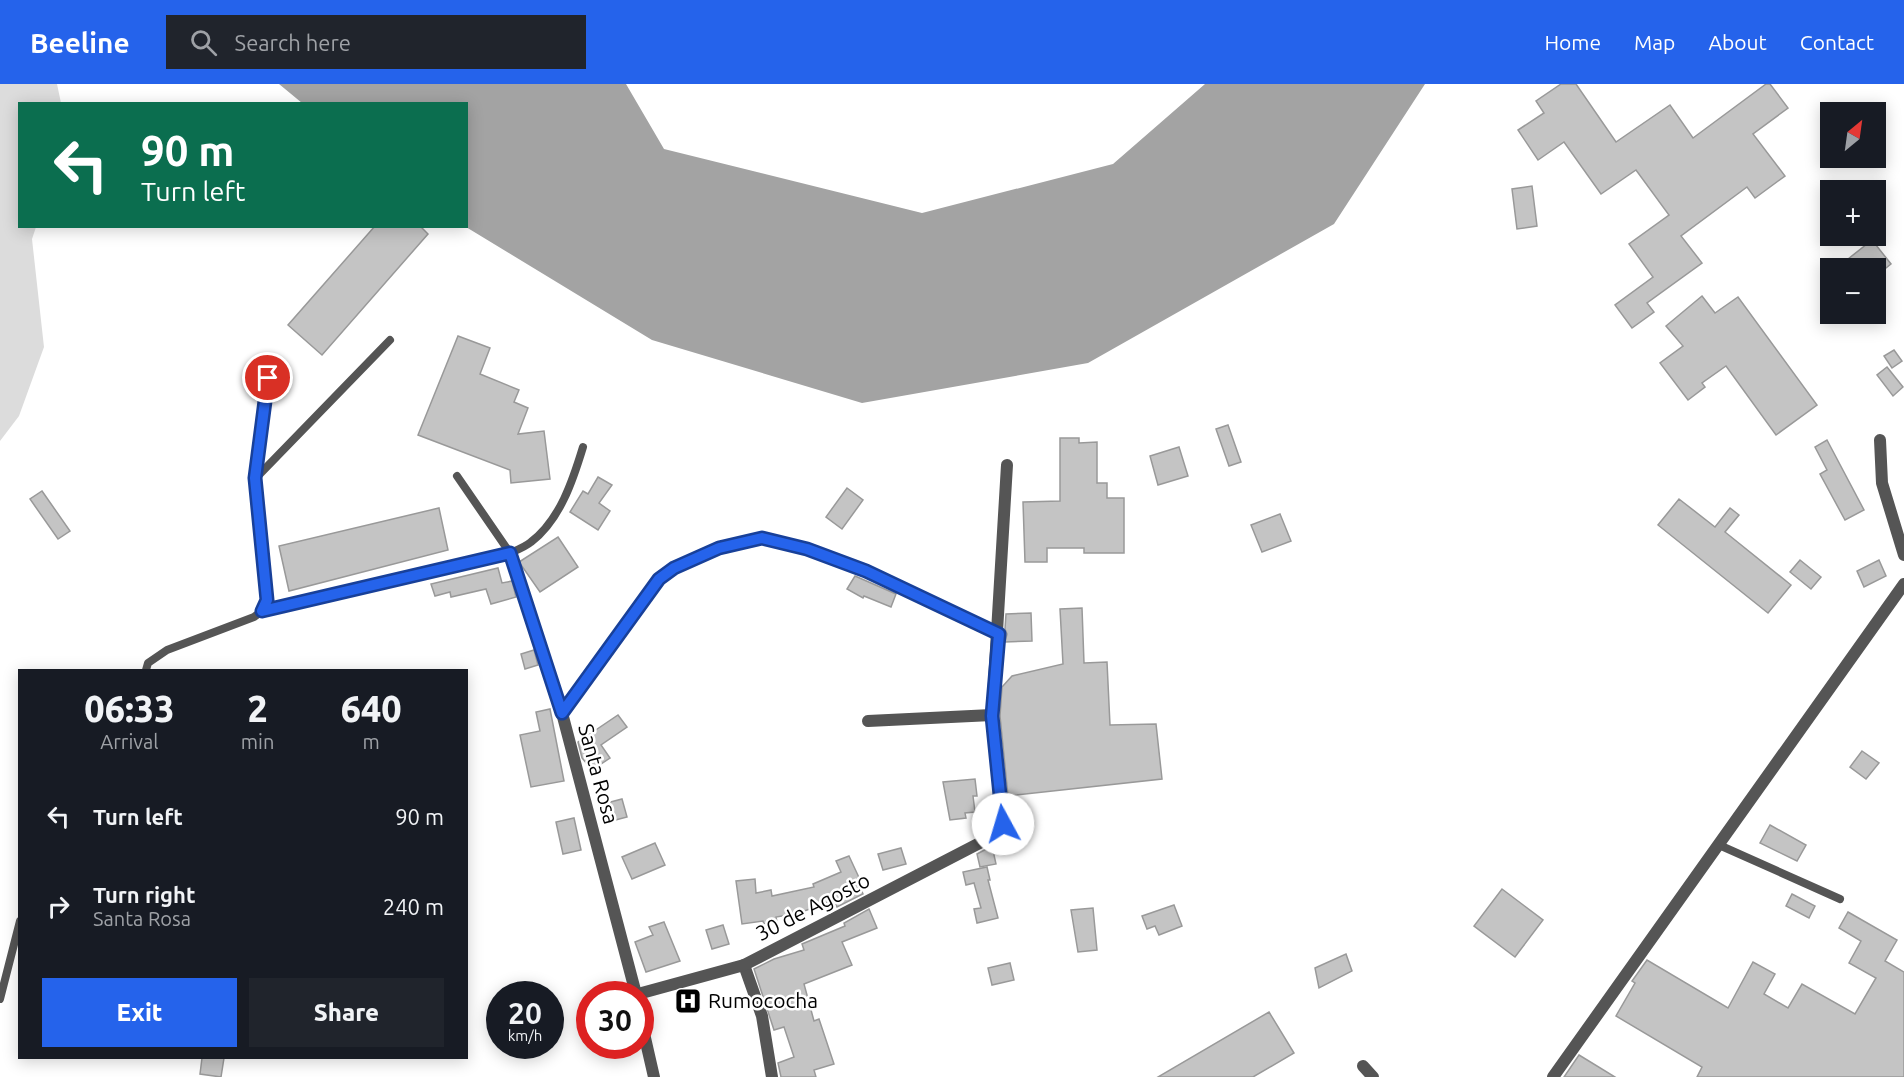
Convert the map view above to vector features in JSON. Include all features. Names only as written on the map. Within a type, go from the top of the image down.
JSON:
[{"type":"street","points":[[1880,440],[1882,483],[1904,555]]},
{"type":"street","points":[[868,721],[992,716],[999,634],[1007,465]]},
{"type":"street","points":[[562,713],[659,579],[674,568],[719,548],[762,538],[807,549],[866,571],[999,634]]},
{"type":"street","points":[[1553,1077],[1904,584]]},
{"type":"street","name":"Santa Rosa","points":[[562,713],[634,981]]},
{"type":"street","name":"30 de Agosto","points":[[654,989],[744,965],[999,833],[1003,824],[992,716]]},
{"type":"street","points":[[744,965],[762,1016],[772,1077]]},
{"type":"street","points":[[650,1059],[654,1077]]},
{"type":"street","points":[[1363,1066],[1373,1077]]},
{"type":"lane","points":[[255,478],[390,340]]},
{"type":"lane","points":[[262,611],[267,600],[255,478],[268,378]]},
{"type":"lane","points":[[146,669],[148,663],[167,650],[254,617],[262,611],[510,553],[530,543],[555,514],[574,479],[584,447]]},
{"type":"lane","name":"Santa Rosa","points":[[457,476],[510,553],[562,713]]},
{"type":"lane","points":[[1719,845],[1840,900]]},
{"type":"lane","points":[[0,999],[18,929]]},
{"type":"shaded area","points":[[0,84],[57,84],[61,102],[18,102],[18,228],[36,228],[32,239],[44,347],[19,416],[0,441]]},
{"type":"shaded area","points":[[279,84],[626,84],[664,149],[922,213],[1113,164],[1205,84],[1425,84],[1334,224],[1088,363],[862,403],[652,340],[468,228],[468,102],[301,102]]},
{"type":"building","points":[[1561,84],[1576,84],[1616,142],[1670,105],[1693,138],[1766,84],[1770,84],[1788,108],[1753,134],[1785,176],[1755,198],[1747,187],[1681,236],[1702,263],[1647,303],[1654,312],[1632,328],[1615,305],[1653,277],[1629,244],[1669,215],[1636,170],[1601,194],[1564,142],[1538,160],[1518,130],[1544,113],[1536,101]]},
{"type":"building","points":[[1532,186],[1537,226],[1517,229],[1512,189]]},
{"type":"building","points":[[373,228],[422,228],[428,234],[322,355],[288,325]]},
{"type":"building","points":[[1864,246],[1877,246],[1891,264],[1886,268],[1886,258],[1849,258]]},
{"type":"building","points":[[1702,296],[1715,313],[1738,297],[1817,405],[1776,435],[1726,366],[1702,383],[1705,387],[1688,400],[1660,363],[1683,346],[1666,326]]},
{"type":"building","points":[[458,336],[490,348],[480,374],[519,390],[514,402],[528,408],[518,434],[544,431],[550,479],[511,483],[510,470],[418,435]]},
{"type":"building","points":[[1894,350],[1902,361],[1892,368],[1884,356]]},
{"type":"building","points":[[1887,367],[1903,387],[1893,396],[1877,375]]},
{"type":"building","points":[[1228,425],[1241,462],[1229,466],[1216,429]]},
{"type":"building","points":[[1060,438],[1079,438],[1079,443],[1097,442],[1097,483],[1107,483],[1107,498],[1124,498],[1124,553],[1084,553],[1084,548],[1047,548],[1047,562],[1025,562],[1023,502],[1060,501]]},
{"type":"building","points":[[1827,440],[1864,510],[1845,520],[1820,474],[1827,470],[1815,447]]},
{"type":"building","points":[[1179,447],[1188,476],[1158,485],[1150,456]]},
{"type":"building","points":[[598,477],[612,485],[599,503],[610,511],[598,530],[570,512],[583,491],[588,494]]},
{"type":"building","points":[[847,488],[863,500],[842,529],[826,517]]},
{"type":"building","points":[[42,491],[70,531],[58,539],[30,499]]},
{"type":"building","points":[[1679,499],[1715,527],[1730,508],[1739,515],[1725,532],[1791,585],[1768,613],[1658,525]]},
{"type":"building","points":[[439,508],[448,550],[289,591],[279,546]]},
{"type":"building","points":[[1280,514],[1291,541],[1262,552],[1251,525]]},
{"type":"building","points":[[558,537],[578,567],[540,592],[519,562]]},
{"type":"building","points":[[1800,560],[1821,577],[1811,589],[1790,572]]},
{"type":"building","points":[[1879,560],[1886,576],[1864,587],[1857,571]]},
{"type":"building","points":[[498,568],[502,583],[512,581],[516,597],[491,604],[486,589],[451,597],[450,592],[435,596],[431,584]]},
{"type":"building","points":[[855,576],[896,594],[891,607],[864,596],[863,598],[847,589]]},
{"type":"building","points":[[1082,608],[1084,663],[1107,662],[1110,725],[1156,724],[1162,779],[1008,796],[1000,716],[1002,687],[1012,676],[1063,664],[1060,609]]},
{"type":"building","points":[[1031,613],[1032,641],[1005,642],[1006,614]]},
{"type":"building","points":[[534,650],[538,665],[525,669],[521,654]]},
{"type":"building","points":[[550,709],[564,781],[531,787],[520,735],[540,731],[536,712]]},
{"type":"building","points":[[618,715],[627,727],[601,745],[610,758],[592,770],[582,758],[578,742]]},
{"type":"building","points":[[1862,751],[1879,763],[1866,779],[1850,767]]},
{"type":"building","points":[[975,779],[977,796],[973,796],[975,812],[965,813],[966,818],[950,820],[943,782]]},
{"type":"building","points":[[622,799],[627,817],[604,823],[599,805]]},
{"type":"building","points":[[574,818],[581,850],[563,854],[556,822]]},
{"type":"building","points":[[1770,825],[1806,845],[1797,861],[1760,843]]},
{"type":"building","points":[[655,843],[665,865],[632,879],[622,857]]},
{"type":"building","points":[[992,846],[996,864],[980,867],[977,854]]},
{"type":"building","points":[[901,848],[906,864],[883,870],[878,854]]},
{"type":"building","points":[[849,856],[862,884],[859,885],[863,894],[837,907],[834,900],[799,913],[776,917],[777,922],[742,924],[736,881],[755,879],[756,893],[771,890],[772,896],[814,887],[813,884],[841,872],[836,861]]},
{"type":"building","points":[[987,867],[998,918],[977,923],[974,909],[981,908],[974,883],[966,885],[963,872]]},
{"type":"building","points":[[1502,889],[1543,920],[1515,957],[1474,926]]},
{"type":"building","points":[[1792,894],[1815,906],[1809,918],[1786,906]]},
{"type":"building","points":[[1174,905],[1182,926],[1159,935],[1155,926],[1147,929],[1142,916]]},
{"type":"building","points":[[1093,908],[1097,950],[1078,952],[1071,910]]},
{"type":"building","points":[[869,909],[877,928],[842,942],[852,965],[804,984],[814,1021],[819,1019],[834,1064],[814,1070],[816,1077],[781,1077],[778,1063],[794,1057],[784,1027],[774,1030],[754,969],[774,959],[804,950],[802,944],[845,926],[844,923]]},
{"type":"building","points":[[1848,912],[1897,940],[1885,961],[1904,972],[1904,1077],[1697,1077],[1702,1067],[1616,1016],[1635,983],[1632,981],[1647,960],[1728,1008],[1753,962],[1775,974],[1764,994],[1788,1008],[1802,984],[1855,1014],[1876,978],[1849,963],[1861,941],[1839,928]]},
{"type":"building","points":[[664,922],[680,961],[646,972],[635,942],[653,935],[649,927]]},
{"type":"building","points":[[723,925],[729,944],[712,949],[706,930]]},
{"type":"building","points":[[1346,954],[1352,971],[1319,988],[1315,968]]},
{"type":"building","points":[[1010,963],[1014,980],[992,985],[988,968]]},
{"type":"building","points":[[1269,1012],[1294,1053],[1253,1077],[1158,1077]]},
{"type":"building","points":[[1579,1055],[1615,1077],[1564,1077]]},
{"type":"building","points":[[202,1059],[224,1059],[221,1077],[200,1074]]},
{"type":"place","name":"Rumococha","points":[[688,1001]]},
{"type":"route","points":[[268,378],[255,478],[267,600],[262,611],[510,553],[562,713],[659,579],[674,568],[719,548],[762,538],[807,549],[866,571],[999,634],[992,716],[1003,824]]}]
